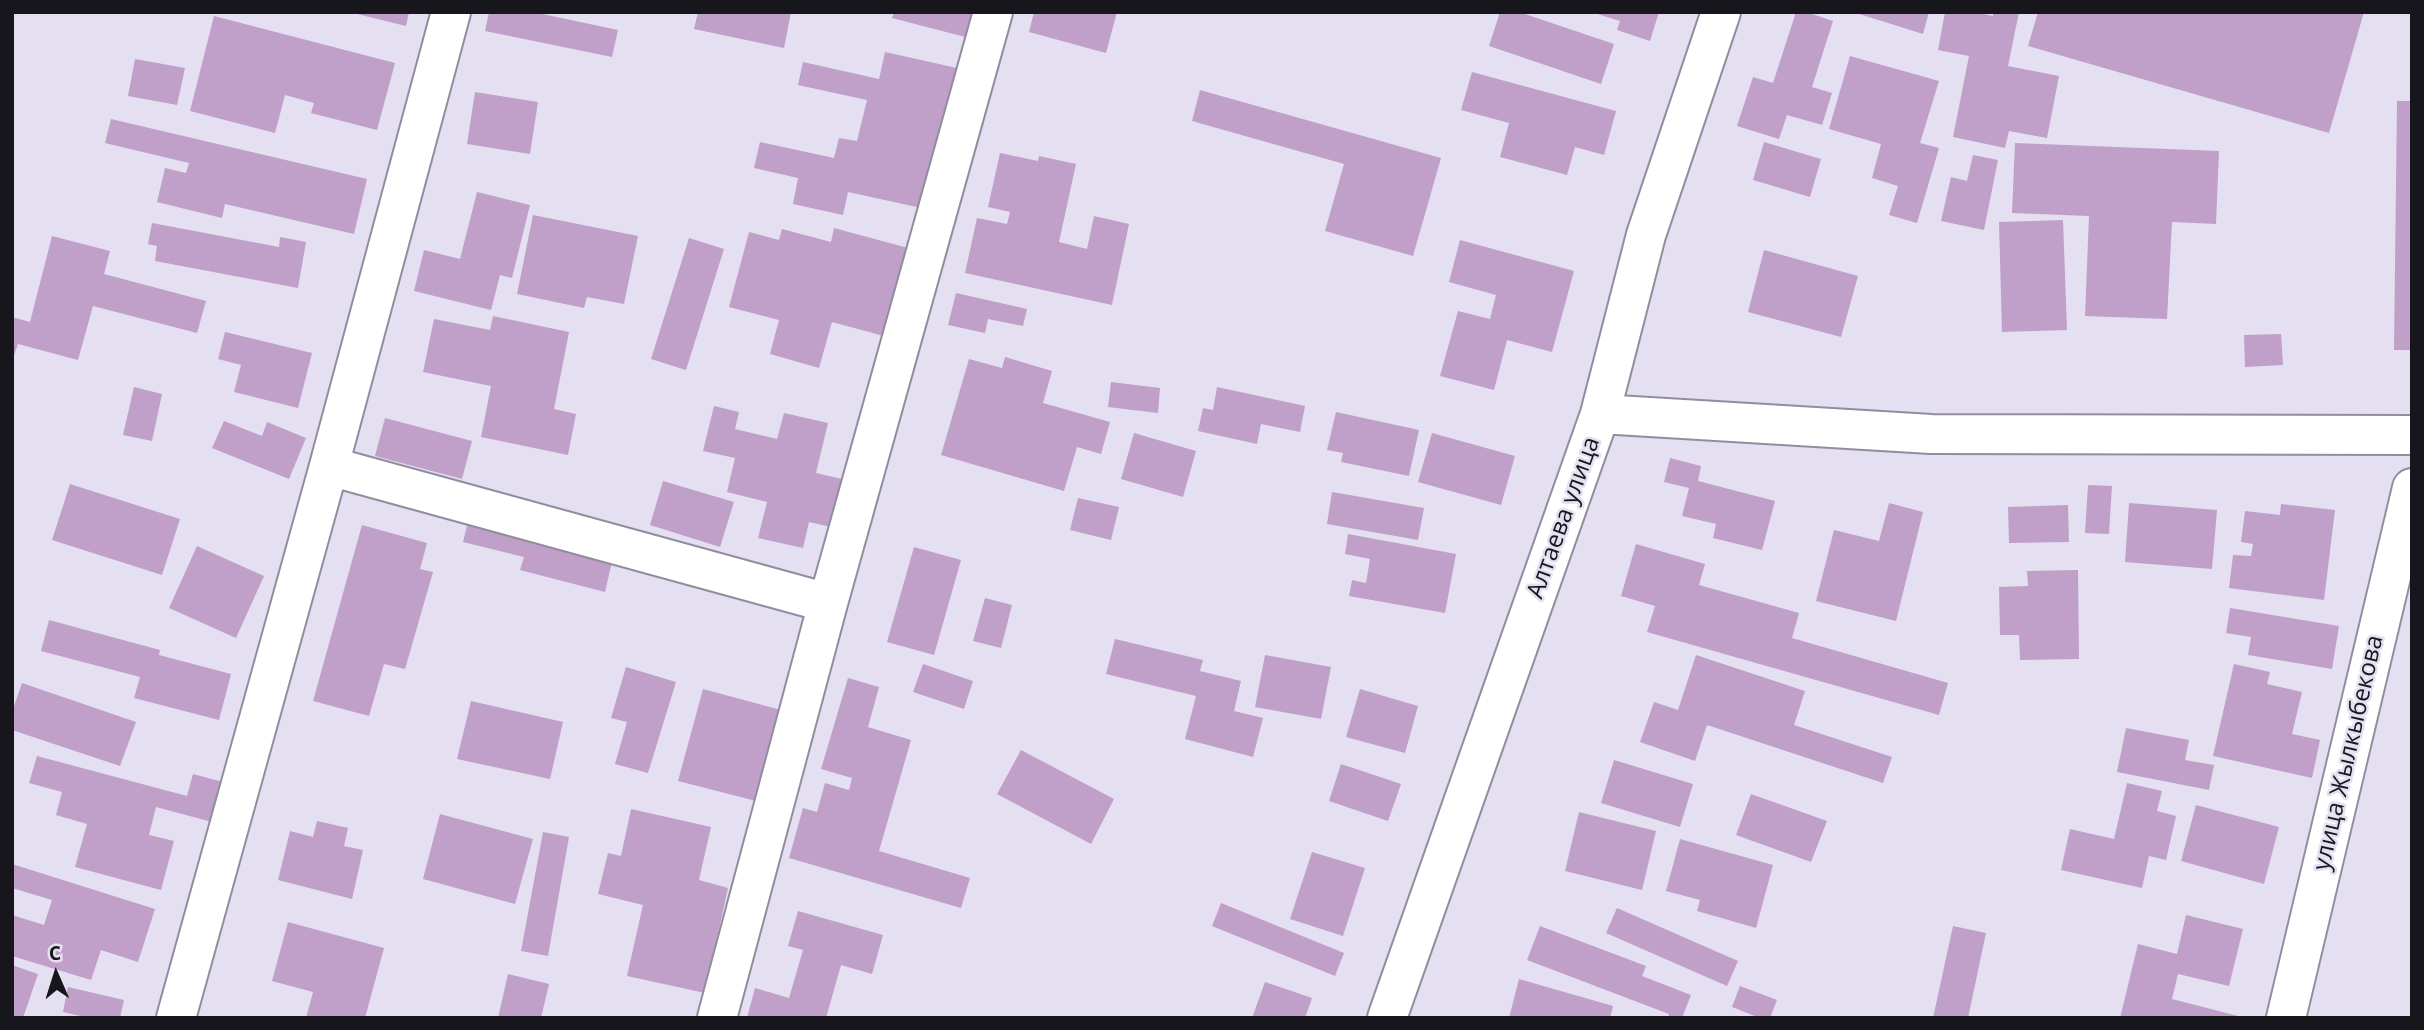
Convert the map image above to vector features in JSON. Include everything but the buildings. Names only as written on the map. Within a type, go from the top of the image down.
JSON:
[{"type":"street","points":[[176,1018],[451,12]]},
{"type":"street","points":[[717,1018],[828,603],[993,12]]},
{"type":"street","name":"Алтаева улица","points":[[1387,1018],[1601,414],[1646,235],[1721,12]]},
{"type":"street","points":[[1601,414],[1931,434],[2412,435]]},
{"type":"street","points":[[329,466],[828,603]]},
{"type":"street","name":"улица Жылкыбекова","points":[[2286,1018],[2412,488]]}]
